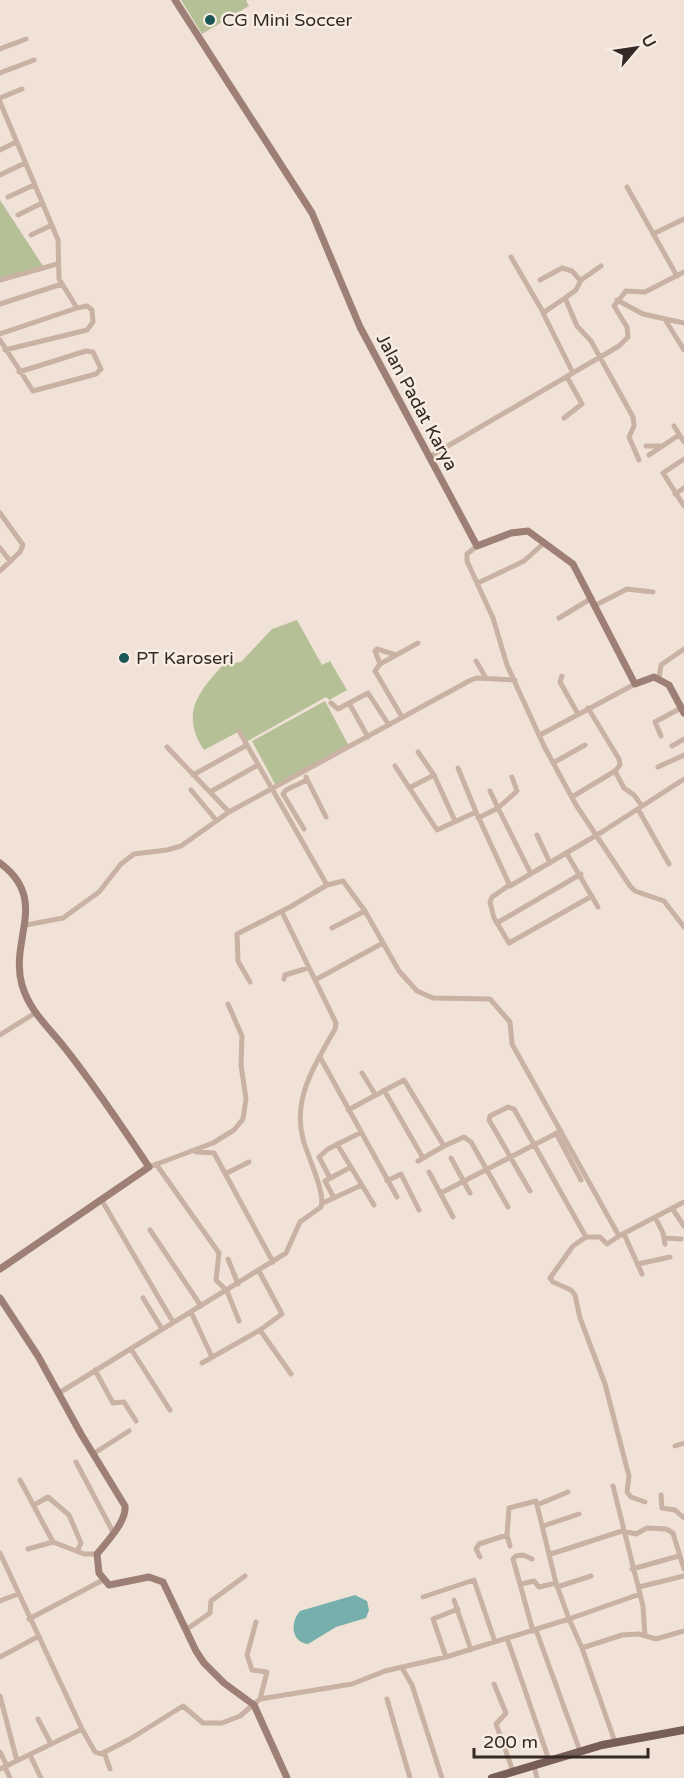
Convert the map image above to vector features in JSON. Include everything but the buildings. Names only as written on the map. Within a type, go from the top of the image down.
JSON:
[{"type":"main road","points":[[492,1778],[615,1742],[684,1730]]},
{"type":"street","name":"Jalan Padat Karya","points":[[175,0],[312,213],[360,327],[477,546]]},
{"type":"street","points":[[0,49],[26,39]]},
{"type":"street","points":[[0,73],[34,60]]},
{"type":"street","points":[[22,89],[0,100],[52,225],[59,248],[57,264],[62,284],[77,308]]},
{"type":"street","points":[[0,150],[16,142]]},
{"type":"street","points":[[0,175],[25,163]]},
{"type":"street","points":[[8,197],[34,185]]},
{"type":"street","points":[[627,187],[677,276]]},
{"type":"street","points":[[18,215],[42,203]]},
{"type":"street","points":[[653,234],[684,219]]},
{"type":"street","points":[[31,235],[52,225]]},
{"type":"street","points":[[511,256],[543,312],[582,404],[564,418]]},
{"type":"street","points":[[0,280],[57,264]]},
{"type":"street","points":[[543,312],[576,290],[580,280],[601,266]]},
{"type":"street","points":[[540,280],[562,268],[572,271],[580,280]]},
{"type":"street","points":[[429,457],[570,375],[628,337],[627,327],[614,306],[617,300],[626,291],[645,292],[684,272]]},
{"type":"street","points":[[0,304],[62,284]]},
{"type":"street","points":[[565,298],[577,326],[591,341],[633,417],[634,426],[629,437],[639,460]]},
{"type":"street","points":[[617,300],[643,314],[666,321],[684,323]]},
{"type":"street","points":[[1,331],[77,308],[87,306],[92,310],[93,322],[87,330],[5,350]]},
{"type":"street","points":[[666,321],[684,350]]},
{"type":"street","points":[[0,340],[19,372],[35,391],[96,374],[101,369],[95,356],[89,351],[19,372]]},
{"type":"street","points":[[674,426],[684,442]]},
{"type":"street","points":[[650,455],[680,435]]},
{"type":"street","points":[[646,446],[662,446]]},
{"type":"street","points":[[684,459],[663,473],[684,506]]},
{"type":"street","points":[[675,494],[684,488]]},
{"type":"street","points":[[0,513],[23,545],[20,552],[0,571]]},
{"type":"street","points":[[635,684],[594,601],[568,559],[528,531],[511,532],[477,546],[466,557],[514,680],[553,763],[572,797],[630,886],[635,891],[664,901],[684,927]]},
{"type":"street","points":[[478,584],[524,561],[544,543]]},
{"type":"street","points":[[0,548],[10,561]]},
{"type":"street","points":[[559,618],[594,601],[627,590],[653,592]]},
{"type":"street","points":[[402,717],[375,671],[380,664],[418,643]]},
{"type":"street","points":[[380,664],[375,651],[377,649],[396,655]]},
{"type":"street","points":[[659,678],[661,665],[684,649]]},
{"type":"street","points":[[476,661],[486,678]]},
{"type":"street","points":[[562,676],[560,682],[578,714]]},
{"type":"street","points":[[26,925],[63,918],[99,892],[121,864],[134,854],[181,846],[229,812],[469,681],[486,678],[514,680]]},
{"type":"street","points":[[540,735],[635,684],[648,678],[659,678],[669,686],[682,710],[655,722],[661,736]]},
{"type":"street","points":[[331,703],[337,710],[368,693],[389,725]]},
{"type":"street","points":[[349,703],[368,737]]},
{"type":"street","points":[[572,797],[615,771],[620,760],[588,708]]},
{"type":"street","points":[[239,731],[327,885]]},
{"type":"street","points":[[672,746],[684,739]]},
{"type":"street","points":[[193,775],[247,745]]},
{"type":"street","points":[[553,763],[585,745]]},
{"type":"street","points":[[167,747],[229,812]]},
{"type":"street","points":[[418,752],[434,775],[455,821]]},
{"type":"street","points":[[658,767],[684,755]]},
{"type":"street","points":[[210,792],[258,765]]},
{"type":"street","points":[[395,766],[411,787],[437,830],[455,821],[498,808],[517,791],[512,777]]},
{"type":"street","points":[[458,768],[508,886]]},
{"type":"street","points":[[615,771],[624,788],[634,795],[669,864]]},
{"type":"street","points":[[303,773],[326,817]]},
{"type":"street","points":[[411,787],[434,775]]},
{"type":"street","points":[[304,829],[283,794],[289,788],[307,780]]},
{"type":"street","points":[[592,896],[510,943],[496,923],[490,900],[508,886],[567,854],[682,780],[684,789]]},
{"type":"street","points":[[191,790],[216,820]]},
{"type":"street","points":[[490,791],[531,874]]},
{"type":"street","points":[[537,835],[550,863]]},
{"type":"street","points":[[567,854],[598,906]]},
{"type":"street","points":[[0,863],[19,880],[25,898],[26,925],[20,973],[34,1012],[68,1051],[219,1253],[216,1280],[227,1291],[239,1321]]},
{"type":"street","points":[[496,923],[580,874]]},
{"type":"street","points":[[250,982],[238,961],[237,934],[282,912],[327,885],[344,881],[365,911],[399,971],[417,991],[433,998],[485,997],[495,1003],[510,1022],[512,1044],[581,1180]]},
{"type":"street","points":[[332,927],[365,911]]},
{"type":"street","points":[[282,912],[334,1016],[336,1026],[307,1079],[301,1128],[323,1203]]},
{"type":"street","points":[[315,980],[383,943]]},
{"type":"street","points":[[284,979],[285,975],[308,968]]},
{"type":"street","points":[[0,1269],[153,1166],[191,1152],[234,1130],[243,1119],[246,1108],[241,1065],[242,1036],[228,1004]]},
{"type":"street","points":[[0,1035],[34,1012]]},
{"type":"street","points":[[320,1057],[397,1197]]},
{"type":"street","points":[[362,1073],[375,1094]]},
{"type":"street","points":[[348,1110],[404,1080],[444,1146]]},
{"type":"street","points":[[384,1090],[420,1160],[466,1137],[488,1169],[508,1207]]},
{"type":"street","points":[[530,1191],[489,1120],[490,1116],[513,1107],[586,1237]]},
{"type":"street","points":[[441,1193],[558,1132]]},
{"type":"street","points":[[558,1132],[622,1235],[642,1274]]},
{"type":"street","points":[[330,1178],[319,1157],[337,1144],[360,1133]]},
{"type":"street","points":[[337,1144],[374,1205]]},
{"type":"street","points":[[191,1152],[213,1152],[273,1262]]},
{"type":"street","points":[[452,1158],[470,1193]]},
{"type":"street","points":[[225,1174],[249,1162]]},
{"type":"street","points":[[334,1198],[325,1181],[351,1167]]},
{"type":"street","points":[[429,1172],[453,1218]]},
{"type":"street","points":[[387,1181],[401,1174],[419,1210]]},
{"type":"street","points":[[59,1393],[273,1262],[289,1250],[300,1222],[323,1203],[362,1185]]},
{"type":"street","points":[[101,1199],[172,1322]]},
{"type":"street","points":[[645,1502],[631,1497],[627,1492],[628,1473],[604,1384],[579,1315],[575,1295],[571,1290],[553,1282],[550,1278],[573,1246],[586,1237],[600,1237],[607,1244],[684,1202]]},
{"type":"street","points":[[672,1208],[684,1226]]},
{"type":"street","points":[[655,1217],[664,1241],[681,1239]]},
{"type":"street","points":[[150,1230],[201,1306]]},
{"type":"street","points":[[638,1264],[670,1257]]},
{"type":"street","points":[[228,1259],[238,1284]]},
{"type":"street","points":[[202,1363],[260,1330],[282,1314],[259,1271]]},
{"type":"street","points":[[0,1298],[59,1393],[126,1510],[97,1554],[103,1580],[109,1585],[148,1576],[159,1579],[165,1585],[196,1651],[210,1669],[254,1705],[287,1778]]},
{"type":"street","points":[[143,1298],[162,1329]]},
{"type":"street","points":[[191,1312],[212,1357]]},
{"type":"street","points":[[260,1330],[291,1374]]},
{"type":"street","points":[[131,1349],[170,1410]]},
{"type":"street","points":[[96,1370],[113,1403],[124,1401],[135,1421]]},
{"type":"street","points":[[93,1454],[129,1431]]},
{"type":"street","points":[[675,1446],[684,1443]]},
{"type":"street","points":[[75,1462],[113,1532]]},
{"type":"street","points":[[20,1480],[53,1542]]},
{"type":"street","points":[[613,1486],[622,1532],[639,1591],[645,1636]]},
{"type":"street","points":[[537,1505],[568,1492]]},
{"type":"street","points":[[661,1496],[662,1508],[675,1510],[684,1518]]},
{"type":"street","points":[[34,1505],[48,1497],[69,1515],[81,1543],[77,1551]]},
{"type":"street","points":[[510,1546],[507,1535],[509,1508],[536,1500],[551,1554],[556,1585],[582,1648],[615,1742]]},
{"type":"street","points":[[543,1526],[579,1514]]},
{"type":"street","points":[[551,1554],[622,1532],[636,1534],[647,1528],[670,1530],[684,1566]]},
{"type":"street","points":[[480,1557],[476,1550],[479,1545],[507,1535]]},
{"type":"street","points":[[28,1548],[53,1542],[77,1551],[97,1554]]},
{"type":"street","points":[[0,1552],[81,1730],[95,1752],[104,1752],[149,1728],[183,1706],[198,1720],[215,1724],[240,1716],[254,1705],[260,1699],[267,1672],[252,1670],[247,1655],[255,1622]]},
{"type":"street","points":[[532,1559],[523,1555],[514,1557],[535,1630],[580,1751]]},
{"type":"street","points":[[632,1569],[679,1556]]},
{"type":"street","points":[[187,1629],[210,1613],[211,1601],[245,1576]]},
{"type":"street","points":[[521,1584],[534,1581],[539,1587],[591,1576]]},
{"type":"street","points":[[260,1699],[295,1692],[332,1689],[471,1650],[569,1619],[684,1576]]},
{"type":"street","points":[[29,1619],[103,1580]]},
{"type":"street","points":[[423,1597],[474,1580],[495,1642]]},
{"type":"street","points":[[0,1600],[18,1594]]},
{"type":"street","points":[[454,1600],[471,1650]]},
{"type":"street","points":[[446,1657],[433,1619],[458,1609]]},
{"type":"street","points":[[582,1648],[622,1635],[639,1634],[656,1639],[684,1631]]},
{"type":"street","points":[[0,1657],[39,1636]]},
{"type":"street","points":[[507,1638],[549,1760]]},
{"type":"street","points":[[402,1668],[412,1685],[442,1778]]},
{"type":"street","points":[[494,1684],[506,1713],[496,1724],[513,1772]]},
{"type":"street","points":[[0,1696],[1,1708],[17,1761]]},
{"type":"street","points":[[387,1699],[410,1778]]},
{"type":"street","points":[[38,1719],[50,1742]]},
{"type":"street","points":[[4,1767],[30,1755],[50,1742],[81,1730]]},
{"type":"street","points":[[0,1752],[10,1778]]},
{"type":"street","points":[[104,1752],[111,1769]]},
{"type":"street","points":[[30,1755],[41,1778]]},
{"type":"street","points":[[534,1766],[537,1778]]},
{"type":"green space","name":"CG Mini Soccer","points":[[181,0],[246,0],[249,6],[202,34]]},
{"type":"green space","points":[[0,200],[43,266],[0,279]]},
{"type":"green space","points":[[297,620],[322,665],[330,661],[347,690],[329,700],[326,697],[246,742],[240,731],[204,750],[193,725],[193,714],[195,704],[207,684],[224,664],[241,662],[272,629]]},
{"type":"green space","points":[[325,701],[349,746],[276,786],[252,741]]},
{"type":"water","points":[[355,1595],[367,1601],[369,1610],[366,1618],[336,1627],[308,1644],[298,1640],[295,1636],[295,1621],[300,1611]]},
{"type":"place","name":"CG Mini Soccer","points":[[210,20]]},
{"type":"place","name":"PT Karoseri","points":[[124,658]]}]
